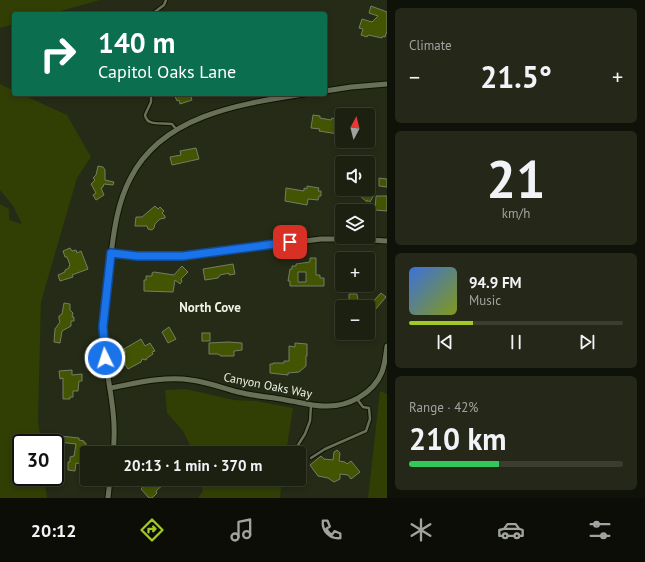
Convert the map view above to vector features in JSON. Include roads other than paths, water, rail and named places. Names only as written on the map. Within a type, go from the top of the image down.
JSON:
[{"type":"street","points":[[327,91],[387,84]]},
{"type":"street","points":[[114,446],[115,426],[105,358],[103,326],[111,253],[117,218],[129,180],[134,170],[148,151],[159,141],[197,119],[252,103],[292,96]]},
{"type":"street","points":[[111,253],[137,256],[183,256],[316,239],[355,238],[387,241]]},
{"type":"street","name":"Canyon Oaks Way","points":[[110,388],[156,379],[181,379],[202,382],[239,392],[311,404],[326,406],[334,405],[357,399],[366,393],[378,379],[382,371],[387,346]]},
{"type":"street","points":[[108,498],[109,486]]},
{"type":"lane","points":[[155,12],[164,5],[166,0]]},
{"type":"lane","points":[[151,96],[151,102],[144,115],[146,119],[150,122],[172,124],[176,130]]},
{"type":"lane","points":[[311,458],[325,449],[366,431],[370,419],[369,408],[363,407],[357,399]]},
{"type":"lane","points":[[297,446],[305,434],[310,421],[311,404]]},
{"type":"district","name":"North Cove","points":[[210,307]]}]
